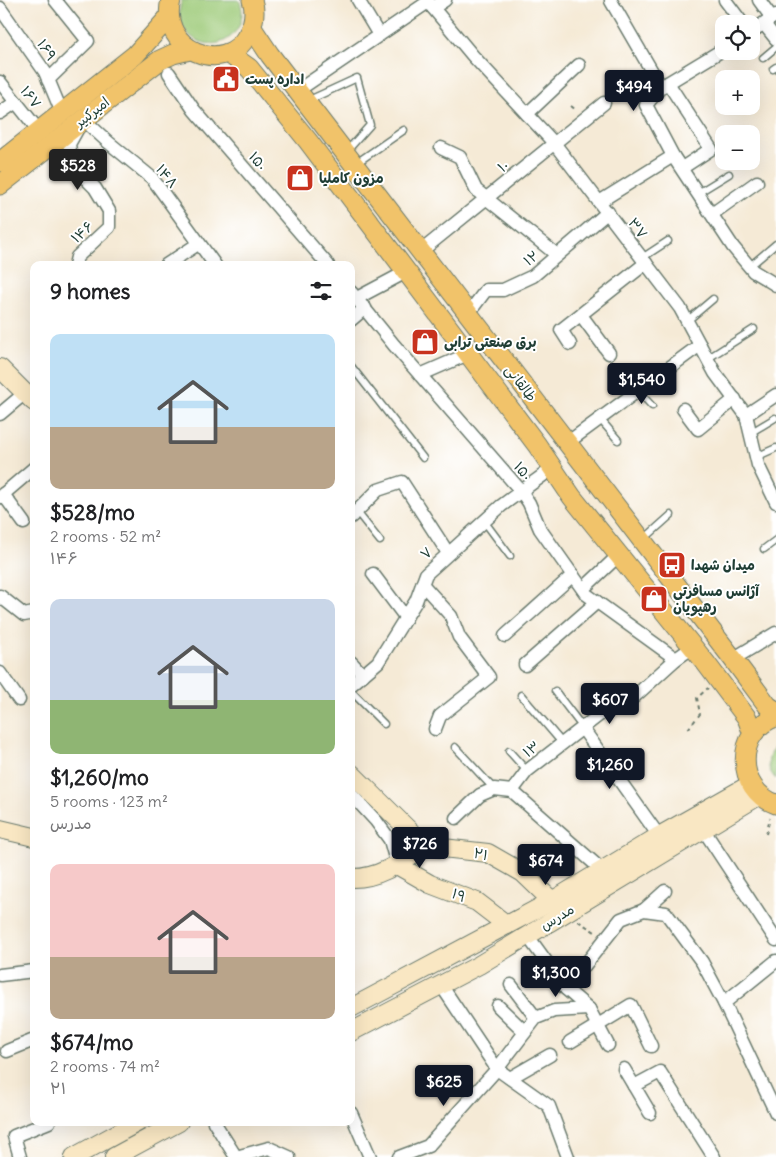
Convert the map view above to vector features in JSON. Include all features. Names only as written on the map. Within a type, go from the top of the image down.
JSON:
[{"type":"main road","points":[[170,8],[172,30],[179,41],[190,50],[202,55],[208,55],[228,52],[238,47],[246,38],[252,28],[254,16],[252,0]]},
{"type":"main road","name":"امیرکبیر","points":[[0,162],[135,55],[146,44],[170,8]]},
{"type":"main road","name":"طالقانی","points":[[252,28],[270,55],[420,252],[768,706],[776,712]]},
{"type":"main road","points":[[146,44],[165,67]]},
{"type":"main road","name":"امیرکبیر","points":[[0,185],[83,120],[165,67],[173,54],[190,50]]},
{"type":"main road","name":"طالقانی","points":[[228,52],[249,68],[308,141],[553,468],[572,497],[717,678],[747,718],[753,734]]},
{"type":"main road","points":[[249,68],[252,60],[259,54],[270,55]]},
{"type":"main road","points":[[0,368],[29,398]]},
{"type":"main road","points":[[765,797],[746,772],[744,759],[747,746],[753,734],[761,725],[776,717]]},
{"type":"main road","points":[[355,777],[425,846],[391,869],[355,878]]},
{"type":"main road","name":"مدرس","points":[[355,1006],[552,901],[659,836],[765,797]]},
{"type":"main road","name":"مدرس","points":[[355,1030],[479,965],[703,829],[765,797]]},
{"type":"main road","points":[[0,829],[30,836]]},
{"type":"main road","name":"۲۱","points":[[425,846],[488,853],[523,873],[552,901]]},
{"type":"main road","name":"۱۹","points":[[397,865],[430,884],[477,902],[507,925]]},
{"type":"main road","points":[[74,1157],[131,1126]]},
{"type":"main road","points":[[123,1155],[172,1126]]},
{"type":"street","points":[[48,80],[88,41],[56,0]]},
{"type":"street","points":[[358,0],[379,35]]},
{"type":"street","points":[[302,96],[379,35],[430,3],[445,0]]},
{"type":"street","points":[[725,0],[736,15]]},
{"type":"street","points":[[759,0],[771,19],[776,39]]},
{"type":"street","points":[[611,1],[664,85],[711,149],[682,168]]},
{"type":"street","name":"۳۷","points":[[430,3],[473,56],[554,143],[680,308],[715,373],[746,415],[758,465],[776,502]]},
{"type":"street","name":"۱۶۹","points":[[0,8],[45,72],[62,113]]},
{"type":"street","points":[[760,26],[771,19]]},
{"type":"street","points":[[715,54],[664,85],[646,105],[673,156],[733,247],[753,271],[776,285]]},
{"type":"street","points":[[527,114],[579,65]]},
{"type":"street","name":"۱۵۰","points":[[165,67],[194,110],[325,261]]},
{"type":"street","name":"۱۶۷","points":[[0,82],[39,131]]},
{"type":"street","points":[[0,113],[16,102]]},
{"type":"street","name":"۱۰","points":[[420,252],[604,103]]},
{"type":"street","name":"۱۴۸","points":[[83,120],[152,178],[211,261]]},
{"type":"street","name":"۱۴۶","points":[[76,261],[77,257],[109,227],[109,211],[95,188],[72,165],[69,144],[83,120]]},
{"type":"street","points":[[441,148],[460,158],[476,190],[557,256]]},
{"type":"street","points":[[599,202],[673,156]]},
{"type":"street","points":[[712,214],[757,182]]},
{"type":"street","name":"۱۲","points":[[468,314],[486,290],[503,290],[533,276],[608,212]]},
{"type":"street","points":[[172,261],[198,244]]},
{"type":"street","points":[[570,344],[561,330],[644,261]]},
{"type":"street","points":[[355,295],[406,272]]},
{"type":"street","name":"۱۵۰","points":[[355,296],[420,375],[521,491],[529,502],[540,529],[586,594],[676,659]]},
{"type":"street","points":[[355,317],[365,308]]},
{"type":"street","points":[[581,315],[609,353]]},
{"type":"street","points":[[567,443],[700,345]]},
{"type":"street","points":[[420,375],[468,354]]},
{"type":"street","points":[[746,415],[776,395]]},
{"type":"street","points":[[0,414],[29,398]]},
{"type":"street","points":[[683,409],[698,429],[734,400]]},
{"type":"street","name":"۷","points":[[355,682],[378,662],[416,602],[426,574],[484,521],[553,468]]},
{"type":"street","points":[[24,523],[2,496],[30,472]]},
{"type":"street","points":[[355,513],[378,490],[402,482],[448,554]]},
{"type":"street","points":[[583,588],[619,555]]},
{"type":"street","points":[[373,574],[406,618]]},
{"type":"street","points":[[505,636],[573,575]]},
{"type":"street","points":[[422,584],[451,616],[459,638],[489,677],[440,716],[435,729]]},
{"type":"street","points":[[0,596],[24,616],[30,614]]},
{"type":"street","points":[[526,665],[597,602]]},
{"type":"street","points":[[733,659],[776,633]]},
{"type":"street","name":"۱۳","points":[[512,791],[527,771],[612,705],[634,697],[676,659],[693,647]]},
{"type":"street","points":[[355,666],[363,675]]},
{"type":"street","points":[[0,673],[19,700]]},
{"type":"street","points":[[583,729],[659,836]]},
{"type":"street","points":[[456,818],[480,795],[494,789],[512,791],[602,870]]},
{"type":"street","points":[[355,798],[390,840],[397,865]]},
{"type":"street","points":[[703,829],[776,940]]},
{"type":"street","points":[[566,989],[621,920],[644,910],[665,891]]},
{"type":"street","points":[[644,910],[666,913],[702,962],[724,1003],[776,1113]]},
{"type":"street","points":[[527,935],[566,989],[589,1009],[608,1045]]},
{"type":"street","points":[[724,1003],[775,965]]},
{"type":"street","points":[[0,975],[30,971]]},
{"type":"street","points":[[441,985],[497,1069],[549,1106],[568,1157]]},
{"type":"street","points":[[512,985],[536,1018]]},
{"type":"street","points":[[570,1042],[631,1005],[651,1046]]},
{"type":"street","points":[[498,1006],[525,1032]]},
{"type":"street","points":[[400,1157],[428,1146],[497,1069],[536,1018],[554,1011],[589,1009]]},
{"type":"street","points":[[7,1051],[30,1042]]},
{"type":"street","points":[[510,1078],[550,1055]]},
{"type":"street","points":[[624,1069],[650,1113]]},
{"type":"street","points":[[634,1086],[660,1072],[714,1157]]},
{"type":"street","points":[[355,1122],[370,1157]]},
{"type":"street","points":[[20,1157],[14,1136],[39,1126]]},
{"type":"street","points":[[217,1126],[236,1157],[269,1148],[289,1157]]},
{"type":"lane","points":[[763,58],[776,47]]},
{"type":"lane","points":[[302,96],[358,78],[370,125],[350,159]]},
{"type":"lane","points":[[350,159],[404,130]]},
{"type":"lane","points":[[698,193],[728,174]]},
{"type":"lane","points":[[644,261],[668,241]]},
{"type":"lane","points":[[750,267],[776,244]]},
{"type":"lane","points":[[687,321],[713,299]]},
{"type":"lane","points":[[708,359],[754,330]]},
{"type":"lane","points":[[355,371],[423,458]]},
{"type":"lane","points":[[638,391],[652,406]]},
{"type":"lane","points":[[750,433],[775,418]]},
{"type":"lane","points":[[600,419],[618,440]]},
{"type":"lane","points":[[756,457],[776,448]]},
{"type":"lane","points":[[355,515],[380,541]]},
{"type":"lane","points":[[642,541],[671,515]]},
{"type":"lane","points":[[484,521],[510,556]]},
{"type":"lane","points":[[764,548],[776,540]]},
{"type":"lane","points":[[556,691],[583,729]]},
{"type":"lane","points":[[521,695],[563,744]]},
{"type":"lane","points":[[355,696],[384,724]]},
{"type":"lane","points":[[455,747],[494,789]]},
{"type":"lane","points":[[510,751],[527,771]]},
{"type":"path","points":[[688,729],[700,714],[697,698],[717,678]]},
{"type":"path","points":[[765,797],[766,834]]},
{"type":"path","points":[[570,908],[579,922],[606,939]]},
{"type":"green space","points":[[182,0],[239,0],[242,16],[239,26],[231,37],[220,42],[209,44],[198,41],[182,25],[180,14]]},
{"type":"green space","points":[[776,745],[776,779],[770,771],[768,762],[770,754]]},
{"type":"place","name":"اداره پست","points":[[226,79]]},
{"type":"place","name":"مزون کاملیا","points":[[300,178]]},
{"type":"place","name":"برق صنعتی ترابی","points":[[425,342]]},
{"type":"place","name":"میدان شهدا","points":[[672,565]]},
{"type":"place","name":"آژانس مسافرتی رهپویان","points":[[654,599]]}]
